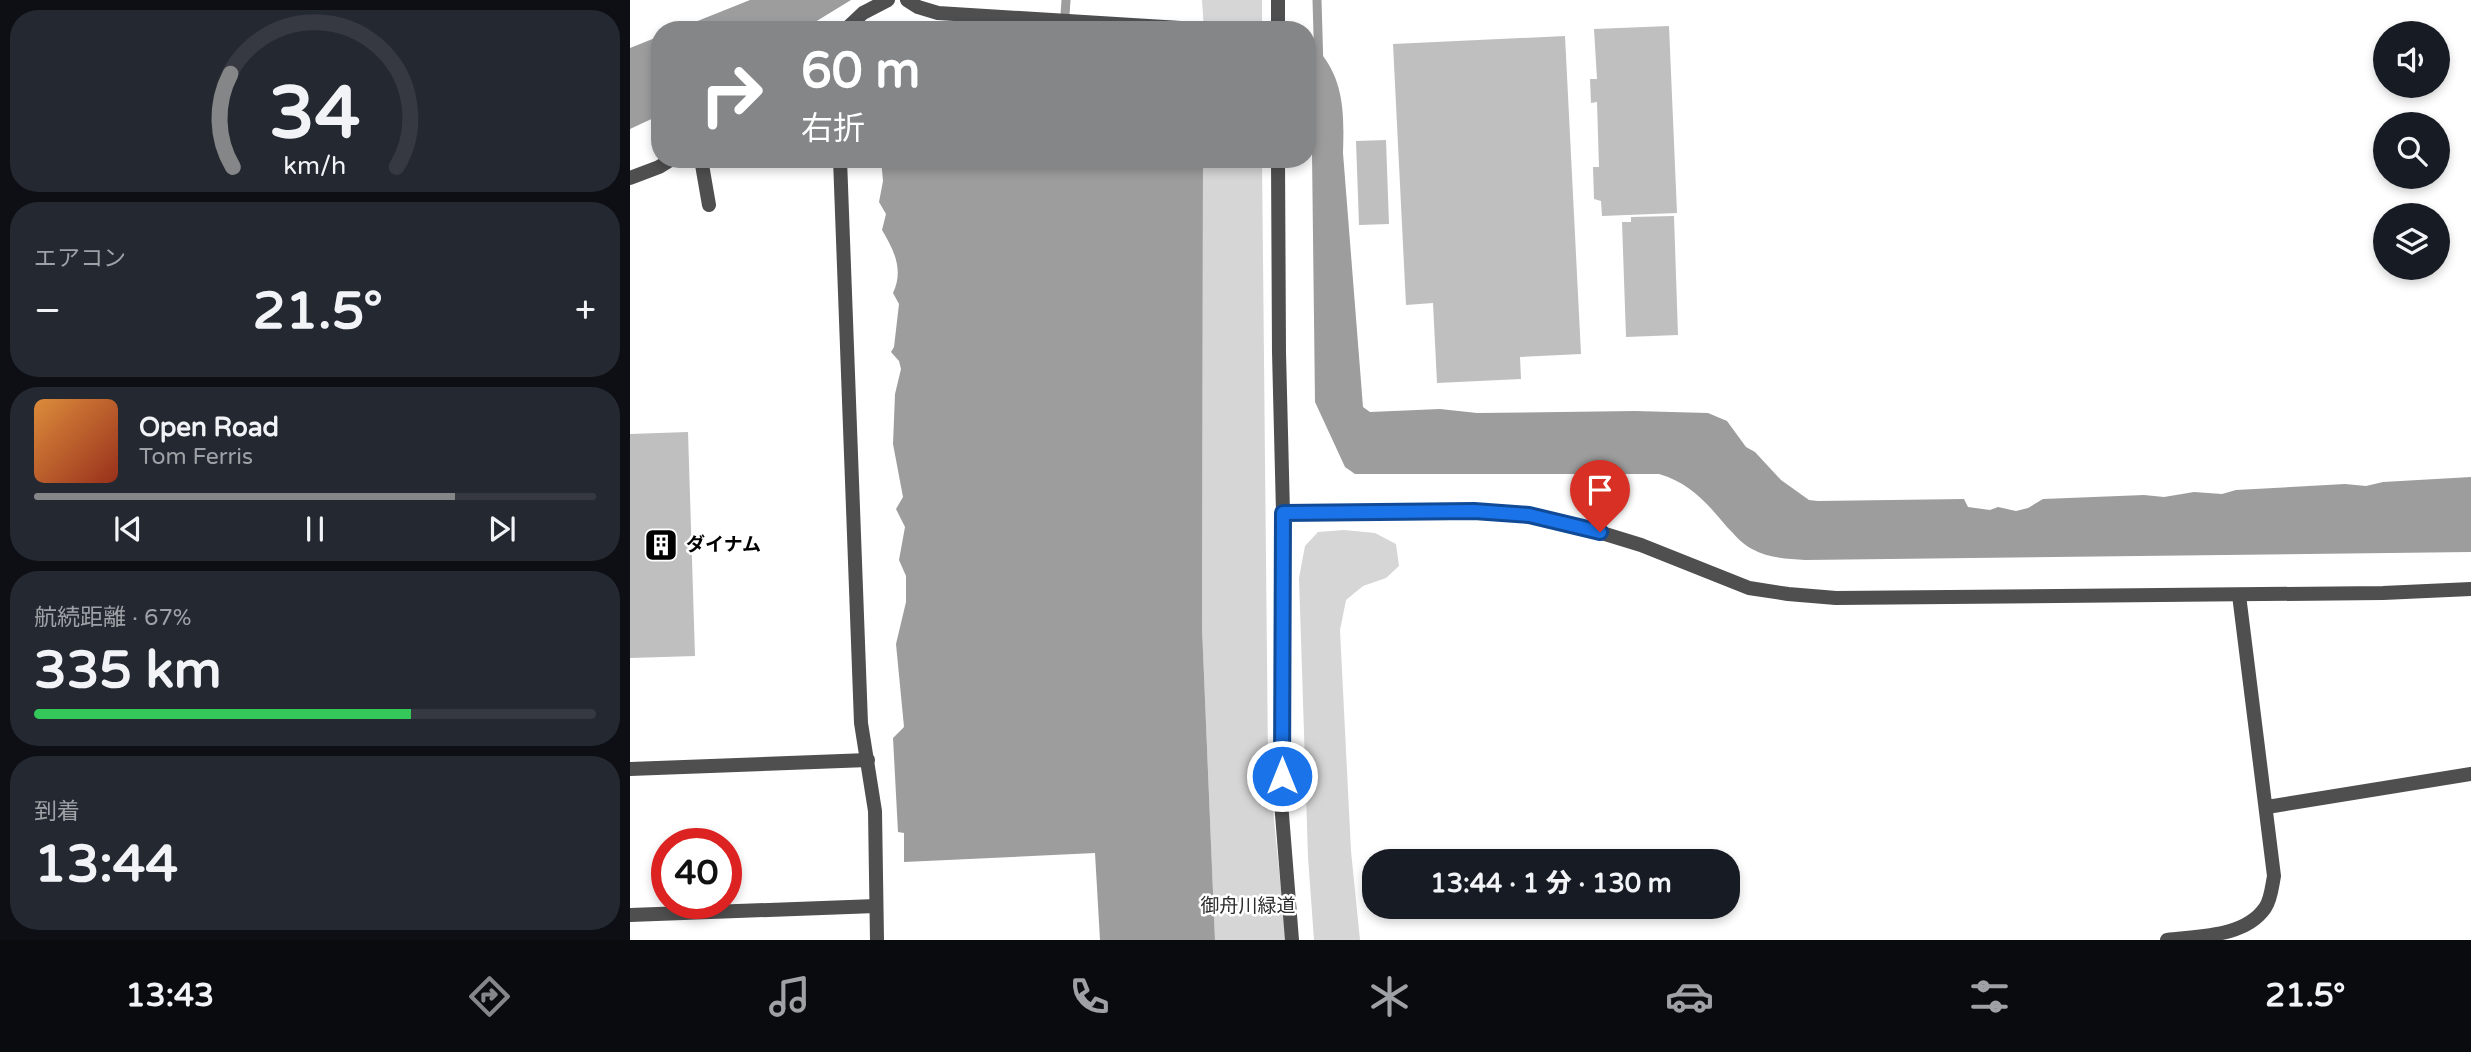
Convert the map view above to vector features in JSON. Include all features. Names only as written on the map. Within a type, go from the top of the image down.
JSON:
[{"type":"street","points":[[855,21],[863,13],[888,0]]},
{"type":"street","points":[[906,0],[938,13],[1067,21]]},
{"type":"street","points":[[1278,0],[1278,21]]},
{"type":"street","points":[[630,178],[656,168]]},
{"type":"street","points":[[703,168],[709,205]]},
{"type":"street","points":[[841,168],[861,723],[875,811],[877,940]]},
{"type":"street","points":[[1278,168],[1283,513],[1281,802],[1292,940]]},
{"type":"street","points":[[1283,513],[1474,511],[1529,515],[1579,526],[1641,545],[1749,588],[1836,598],[2383,593],[2471,589]]},
{"type":"street","points":[[2167,940],[2219,934],[2252,923],[2267,906],[2274,876],[2239,595]]},
{"type":"street","points":[[630,769],[868,760]]},
{"type":"street","points":[[2267,807],[2470,777]]},
{"type":"street","points":[[630,915],[876,906]]},
{"type":"green space","points":[[1202,0],[1262,0],[1262,21],[1203,21]]},
{"type":"green space","name":"御舟川緑道","points":[[1203,168],[1262,168],[1268,760],[1286,940],[1215,940],[1202,627]]},
{"type":"green space","points":[[1344,530],[1375,533],[1396,544],[1399,566],[1386,578],[1363,586],[1346,600],[1340,630],[1351,851],[1360,940],[1314,940],[1308,857],[1299,578],[1305,546],[1318,532]]},
{"type":"shaded area","points":[[750,0],[851,0],[817,21],[698,21]]},
{"type":"shaded area","points":[[651,40],[651,119],[630,129],[630,48]]},
{"type":"shaded area","points":[[1323,56],[1330,67],[1342,103],[1343,153],[1363,407],[1370,412],[1440,409],[1477,413],[1708,413],[1727,421],[1746,447],[1755,452],[1781,480],[1809,500],[1818,501],[1964,499],[1968,507],[1990,510],[1998,507],[2016,511],[2028,508],[2043,499],[2144,495],[2164,497],[2194,492],[2222,494],[2236,490],[2345,484],[2366,486],[2383,482],[2471,477],[2471,552],[1798,560],[1771,556],[1748,547],[1689,488],[1659,474],[1355,474],[1345,467],[1315,402],[1312,168],[1316,168],[1316,57]]},
{"type":"shaded area","points":[[882,168],[1203,168],[1202,627],[1215,940],[1100,940],[1095,853],[904,862],[904,833],[898,832],[893,738],[904,727],[896,644],[906,602],[906,576],[899,560],[905,527],[896,509],[903,497],[893,444],[895,394],[901,369],[899,361],[891,352],[894,347],[899,304],[893,293],[898,268],[882,230],[886,214],[879,202],[883,181]]},
{"type":"building","points":[[1669,26],[1677,213],[1602,216],[1601,201],[1594,199],[1593,167],[1599,167],[1597,102],[1591,103],[1590,79],[1597,79],[1594,29]]},
{"type":"building","points":[[1565,36],[1581,354],[1520,357],[1521,379],[1437,383],[1433,303],[1406,305],[1393,44]]},
{"type":"building","points":[[1386,140],[1389,224],[1359,225],[1356,141]]},
{"type":"building","points":[[1674,216],[1678,335],[1626,337],[1622,222],[1631,222],[1631,217]]},
{"type":"building","name":"ダイナム","points":[[688,432],[695,656],[630,658],[630,434]]},
{"type":"waterway","points":[[1065,21],[1066,0]]},
{"type":"waterway","points":[[1317,0],[1319,68]]},
{"type":"place","name":"ダイナム","points":[[661,545]]},
{"type":"route","points":[[1282,776],[1283,513],[1474,511],[1529,515],[1600,532]]}]
